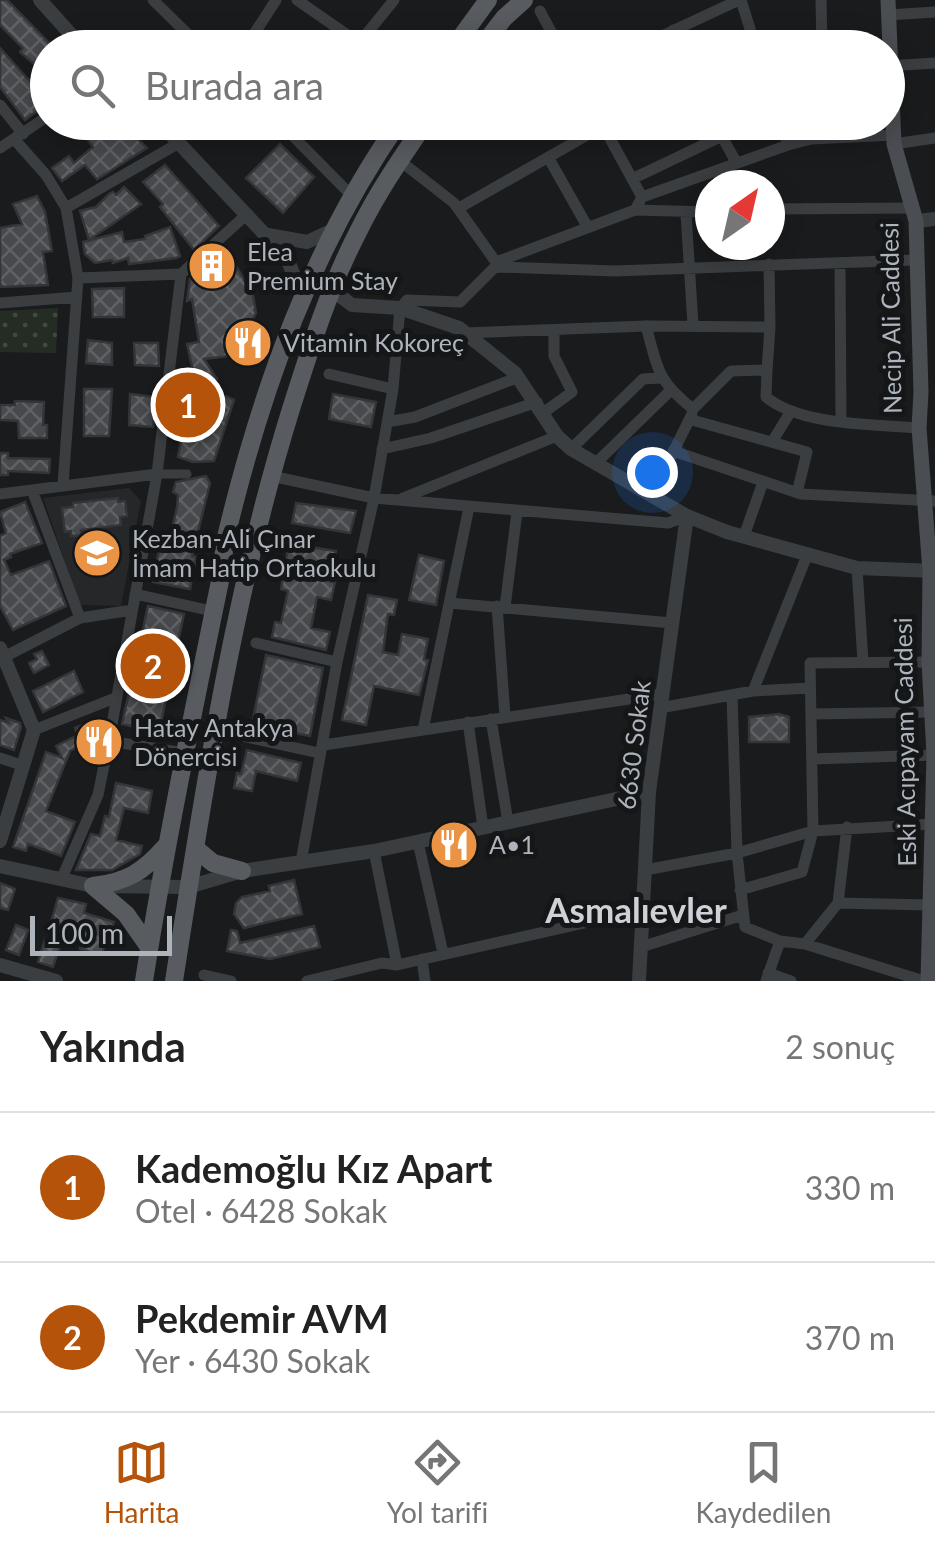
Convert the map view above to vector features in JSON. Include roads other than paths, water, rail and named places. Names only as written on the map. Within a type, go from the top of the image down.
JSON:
[{"type":"main road","points":[[466,30],[488,0]]},
{"type":"main road","points":[[495,30],[504,18],[532,5]]},
{"type":"main road","points":[[144,981],[166,846],[232,516],[285,336],[351,195],[387,140]]},
{"type":"main road","points":[[174,981],[236,628],[271,476],[332,290],[357,233],[415,140]]},
{"type":"main road","name":"Necip Ali Caddesi","points":[[894,140],[914,215],[930,502]]},
{"type":"main road","name":"Eski Acıpayam Caddesi","points":[[926,981],[934,875],[930,502]]},
{"type":"main road","points":[[92,886],[119,883],[150,864],[166,846]]},
{"type":"main road","points":[[195,848],[213,863],[242,872]]},
{"type":"main road","points":[[92,886],[126,914],[150,947]]},
{"type":"street","points":[[40,0],[67,30]]},
{"type":"street","points":[[153,0],[167,5],[187,30]]},
{"type":"street","points":[[256,30],[276,0]]},
{"type":"street","points":[[297,0],[337,30]]},
{"type":"street","points":[[371,30],[394,0]]},
{"type":"street","points":[[673,30],[740,0],[750,30]]},
{"type":"street","points":[[821,0],[822,30]]},
{"type":"street","points":[[532,5],[548,30]]},
{"type":"street","points":[[889,5],[935,12]]},
{"type":"street","points":[[905,65],[935,64]]},
{"type":"street","points":[[0,105],[66,208],[78,278],[63,485]]},
{"type":"street","points":[[0,148],[30,128]]},
{"type":"street","points":[[905,139],[935,138]]},
{"type":"street","points":[[177,140],[290,264],[302,297]]},
{"type":"street","points":[[297,140],[351,195]]},
{"type":"street","points":[[459,208],[577,140]]},
{"type":"street","points":[[613,140],[642,196]]},
{"type":"street","points":[[634,178],[714,140]]},
{"type":"street","points":[[722,140],[736,162]]},
{"type":"street","points":[[786,140],[788,145]]},
{"type":"street","points":[[635,210],[642,196],[807,140]]},
{"type":"street","points":[[66,208],[179,143]]},
{"type":"street","points":[[548,157],[586,226]]},
{"type":"street","points":[[400,160],[459,208],[498,264]]},
{"type":"street","points":[[301,862],[337,662],[374,498],[392,389],[400,308],[407,300],[460,302],[498,264],[586,226],[635,210],[695,213]]},
{"type":"street","points":[[785,210],[914,215],[935,220]]},
{"type":"street","points":[[686,214],[693,326]]},
{"type":"street","points":[[78,278],[181,274],[246,215]]},
{"type":"street","points":[[262,233],[307,242],[333,230]]},
{"type":"street","points":[[498,264],[615,271],[915,260]]},
{"type":"street","points":[[840,262],[841,422]]},
{"type":"street","points":[[769,264],[766,397],[778,407],[841,422],[927,426]]},
{"type":"street","points":[[60,880],[98,795],[109,741],[157,474],[181,274]]},
{"type":"street","points":[[332,290],[352,305],[400,308],[465,333],[519,377],[557,436],[571,449],[687,516],[857,568],[933,577]]},
{"type":"street","points":[[0,303],[77,297]]},
{"type":"street","points":[[465,333],[646,326],[770,327]]},
{"type":"street","points":[[646,326],[660,378],[692,415],[807,452],[797,493]]},
{"type":"street","points":[[382,449],[540,408],[572,392],[554,356],[554,330]]},
{"type":"street","points":[[653,493],[692,415],[731,371],[767,370]]},
{"type":"street","points":[[329,374],[392,389]]},
{"type":"street","points":[[387,422],[414,417],[519,377]]},
{"type":"street","points":[[571,449],[643,378],[660,378]]},
{"type":"street","points":[[595,464],[670,391]]},
{"type":"street","points":[[772,442],[791,411]]},
{"type":"street","points":[[399,500],[557,436]]},
{"type":"street","points":[[674,451],[797,493],[930,502]]},
{"type":"street","points":[[0,494],[157,474],[187,474]]},
{"type":"street","points":[[271,476],[374,498],[517,512],[668,523],[687,516]]},
{"type":"street","points":[[744,536],[763,482]]},
{"type":"street","points":[[32,490],[80,618]]},
{"type":"street","points":[[422,730],[469,507]]},
{"type":"street","points":[[508,822],[498,718],[501,607],[517,512]]},
{"type":"street","name":"6630 Sokak","points":[[639,981],[650,792],[687,516]]},
{"type":"street","points":[[754,691],[808,553]]},
{"type":"street","points":[[857,568],[863,662]]},
{"type":"street","points":[[135,594],[212,611]]},
{"type":"street","points":[[450,602],[672,623]]},
{"type":"street","points":[[0,842],[34,730],[2,652],[80,618],[132,610]]},
{"type":"street","points":[[256,642],[337,662]]},
{"type":"street","points":[[740,890],[802,872],[812,830],[810,664],[929,662]]},
{"type":"street","points":[[237,735],[322,749],[498,718],[810,688]]},
{"type":"street","points":[[732,695],[737,854],[745,928],[926,981]]},
{"type":"street","points":[[34,730],[115,698]]},
{"type":"street","points":[[812,714],[931,712]]},
{"type":"street","points":[[468,722],[483,826]]},
{"type":"street","points":[[109,741],[184,753]]},
{"type":"street","points":[[812,759],[934,755]]},
{"type":"street","points":[[0,758],[20,766]]},
{"type":"street","points":[[0,866],[92,886],[188,888],[242,872],[374,851],[650,792]]},
{"type":"street","points":[[645,870],[737,854],[812,830],[934,814]]},
{"type":"street","points":[[805,944],[838,903],[847,827]]},
{"type":"street","points":[[418,842],[443,954]]},
{"type":"street","points":[[374,851],[397,965]]},
{"type":"street","points":[[838,903],[929,905]]},
{"type":"street","points":[[307,981],[382,963],[397,965],[642,910]]},
{"type":"street","points":[[641,946],[744,915]]},
{"type":"street","points":[[780,941],[767,977],[791,981]]},
{"type":"street","points":[[422,959],[424,981]]},
{"type":"street","points":[[379,981],[382,963]]},
{"type":"street","points":[[0,965],[46,980]]},
{"type":"street","points":[[204,976],[231,981]]},
{"type":"place","name":"Elea Premium Stay","points":[[212,266]]},
{"type":"place","name":"Vitamin Kokoreç","points":[[248,343]]},
{"type":"place","name":"Kademoğlu Kız Apart","points":[[188,405]]},
{"type":"place","name":"Kezban-Ali Çınar İmam Hatip Ortaokulu","points":[[97,553]]},
{"type":"place","name":"Pekdemir AVM","points":[[153,666]]},
{"type":"place","name":"Hatay Antakya Dönercisi","points":[[99,742]]},
{"type":"place","name":"A•1","points":[[454,845]]},
{"type":"district","name":"Asmalıevler","points":[[636,911]]}]
